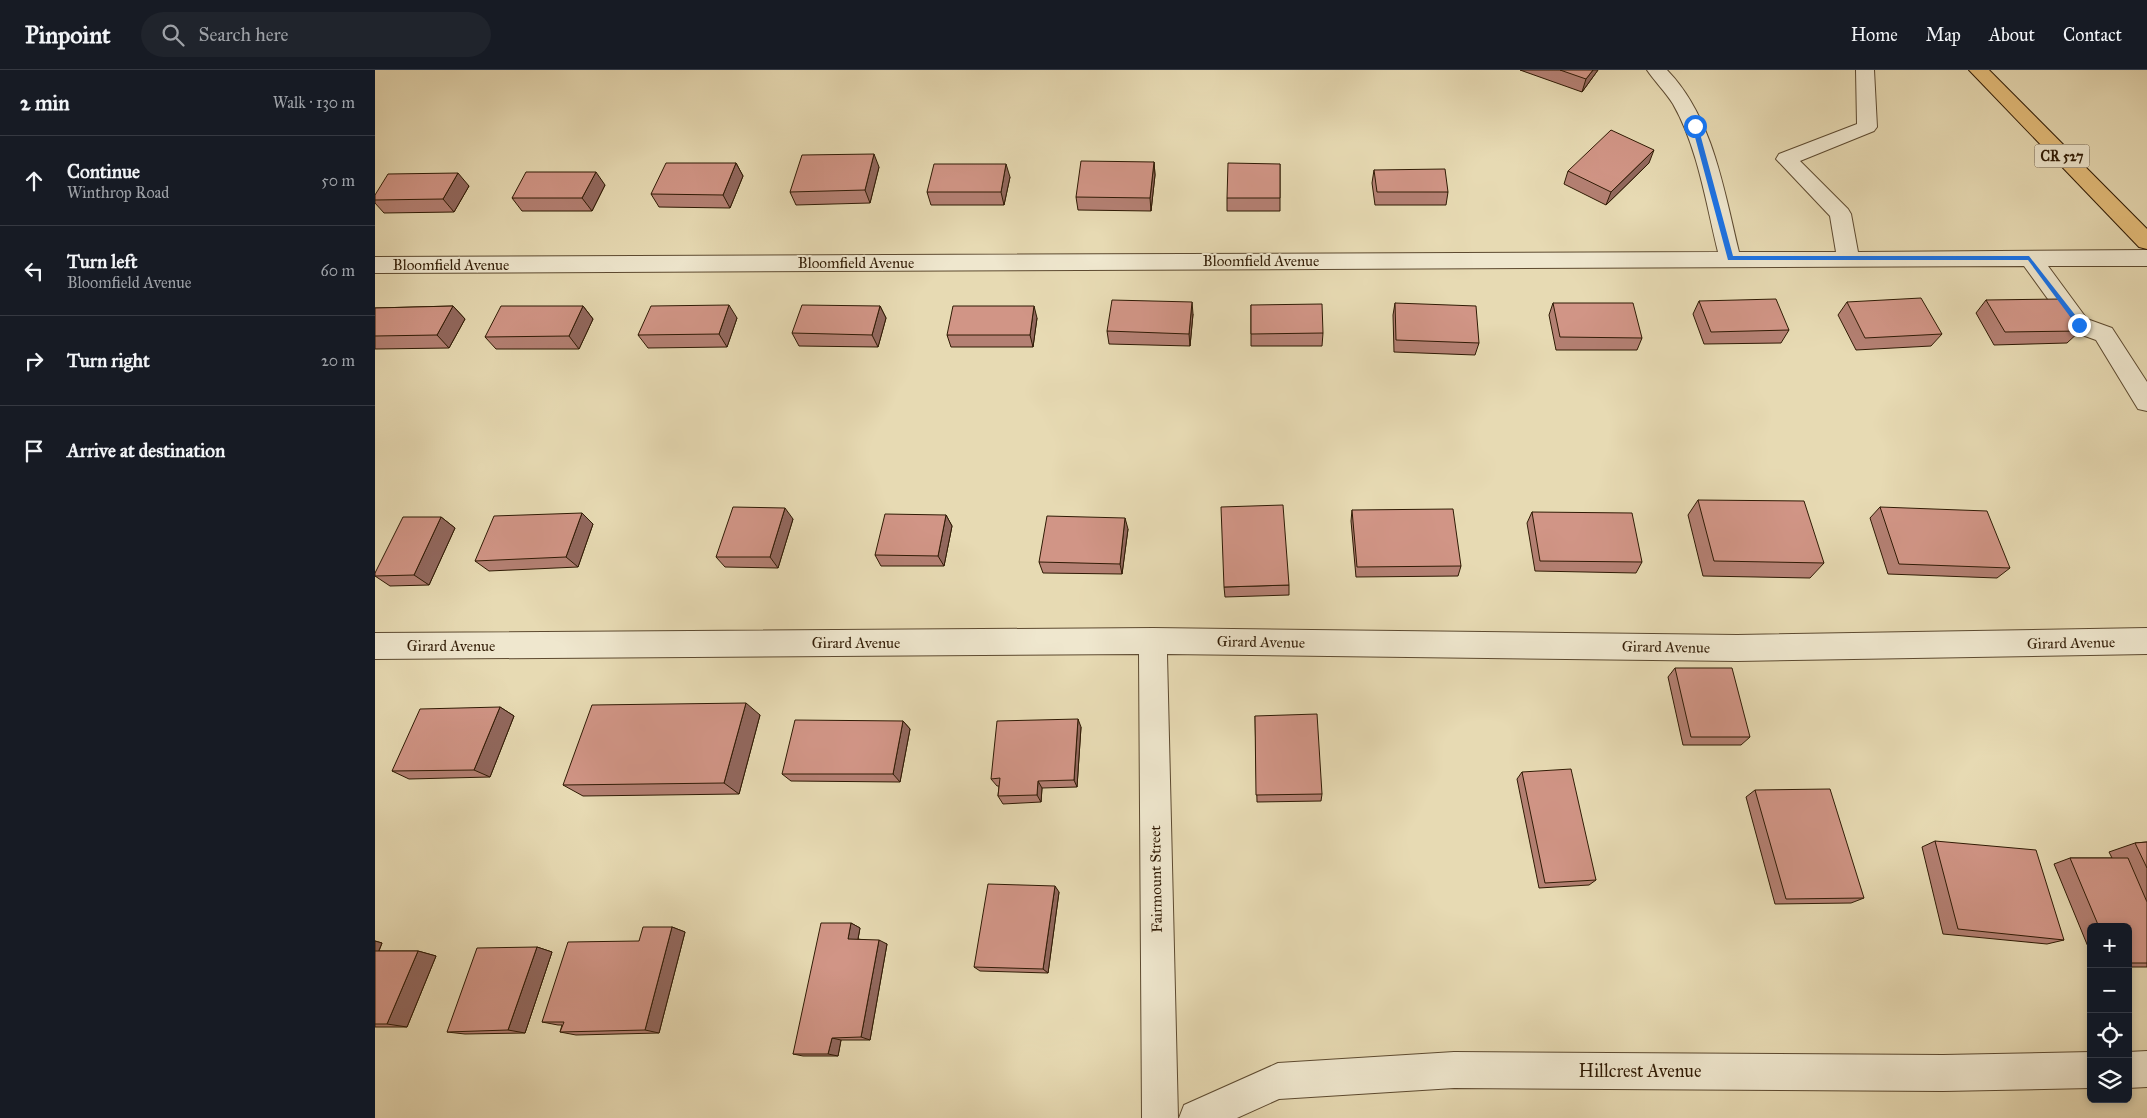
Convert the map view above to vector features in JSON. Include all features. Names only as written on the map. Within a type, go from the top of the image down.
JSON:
[{"type":"main road","name":"CR 527","points":[[1978,70],[2147,242]]},
{"type":"street","points":[[1657,70],[1664,76],[1695,126],[1730,258]]},
{"type":"street","points":[[1849,258],[1840,214],[1786,159],[1867,127],[1865,70]]},
{"type":"street","name":"Bloomfield Avenue","points":[[375,265],[1730,258],[2147,258]]},
{"type":"street","points":[[2029,258],[2079,325],[2104,334],[2147,402]]},
{"type":"street","name":"Girard Avenue","points":[[375,646],[1153,641],[1737,648],[2147,642]]},
{"type":"street","name":"Fairmount Street","points":[[1153,641],[1160,1118]]},
{"type":"street","points":[[2132,1070],[2147,1069]]},
{"type":"street","name":"Hillcrest Avenue","points":[[1197,1118],[1278,1081],[1454,1070],[1933,1073],[2087,1070]]},
{"type":"building","points":[[1560,70],[1593,70],[1586,79]]},
{"type":"building","points":[[1611,130],[1654,150],[1611,192],[1568,171]]},
{"type":"building","points":[[874,154],[865,190],[790,192],[802,155]]},
{"type":"building","points":[[1081,161],[1154,162],[1150,198],[1076,197]]},
{"type":"building","points":[[666,163],[736,163],[723,195],[651,194]]},
{"type":"building","points":[[1228,163],[1280,164],[1280,198],[1227,198]]},
{"type":"building","points":[[934,164],[1006,164],[1001,192],[927,192]]},
{"type":"building","points":[[1445,169],[1448,192],[1377,192],[1374,170]]},
{"type":"building","points":[[526,172],[596,172],[582,198],[512,198]]},
{"type":"building","points":[[458,173],[443,199],[375,200],[375,195],[388,174]]},
{"type":"building","points":[[1921,298],[1942,334],[1865,338],[1847,302]]},
{"type":"building","points":[[1776,299],[1789,330],[1711,332],[1699,301]]},
{"type":"building","points":[[2060,299],[2080,331],[2005,332],[1986,300]]},
{"type":"building","points":[[1112,300],[1192,302],[1189,334],[1107,331]]},
{"type":"building","points":[[1395,303],[1476,306],[1479,343],[1396,340]]},
{"type":"building","points":[[1553,303],[1633,303],[1642,338],[1560,337]]},
{"type":"building","points":[[1322,304],[1323,333],[1251,334],[1251,305]]},
{"type":"building","points":[[729,305],[719,334],[638,335],[651,306]]},
{"type":"building","points":[[802,305],[880,306],[872,335],[792,333]]},
{"type":"building","points":[[453,306],[437,335],[375,336],[375,308]]},
{"type":"building","points":[[501,306],[583,306],[569,336],[485,337]]},
{"type":"building","points":[[953,306],[1034,306],[1030,335],[947,335]]},
{"type":"building","points":[[1698,500],[1804,501],[1824,563],[1714,561]]},
{"type":"building","points":[[1283,505],[1289,585],[1224,587],[1221,507]]},
{"type":"building","points":[[733,507],[785,508],[770,557],[716,557]]},
{"type":"building","points":[[1880,507],[1987,511],[2010,568],[1899,564]]},
{"type":"building","points":[[1453,509],[1461,566],[1357,567],[1352,510]]},
{"type":"building","points":[[1532,512],[1632,513],[1642,562],[1540,561]]},
{"type":"building","points":[[582,513],[566,557],[475,561],[494,516]]},
{"type":"building","points":[[885,514],[946,515],[938,556],[875,555]]},
{"type":"building","points":[[1047,516],[1125,518],[1120,564],[1039,562]]},
{"type":"building","points":[[403,517],[441,517],[414,575],[375,576],[375,573]]},
{"type":"building","points":[[1675,668],[1732,668],[1750,737],[1691,737]]},
{"type":"building","points":[[746,703],[724,783],[563,785],[592,705]]},
{"type":"building","points":[[500,707],[474,770],[392,771],[420,709]]},
{"type":"building","points":[[1317,714],[1322,794],[1256,795],[1255,716]]},
{"type":"building","points":[[1078,719],[1074,780],[1038,781],[1037,795],[998,796],[1000,778],[991,779],[997,721]]},
{"type":"building","points":[[795,720],[903,721],[893,774],[782,774]]},
{"type":"building","points":[[1571,769],[1596,880],[1545,883],[1522,772]]},
{"type":"building","points":[[1830,789],[1864,898],[1786,899],[1755,790]]},
{"type":"building","points":[[1935,841],[2036,850],[2064,940],[1958,929]]},
{"type":"building","points":[[2147,842],[2147,868],[2135,843]]},
{"type":"building","points":[[2070,858],[2128,858],[2147,902],[2147,963],[2132,963],[2132,923],[2097,923]]},
{"type":"building","points":[[988,884],[1055,886],[1043,969],[974,967]]},
{"type":"building","points":[[821,923],[851,923],[848,939],[879,940],[861,1037],[832,1038],[828,1054],[793,1054]]},
{"type":"building","points":[[643,927],[672,927],[645,1030],[560,1032],[564,1022],[542,1022],[568,942],[639,941]]},
{"type":"building","points":[[537,947],[508,1030],[447,1032],[477,948]]},
{"type":"building","points":[[375,951],[418,951],[387,1024],[375,1024]]},
{"type":"route","points":[[1695,126],[1730,258],[2029,258],[2079,325]]}]
